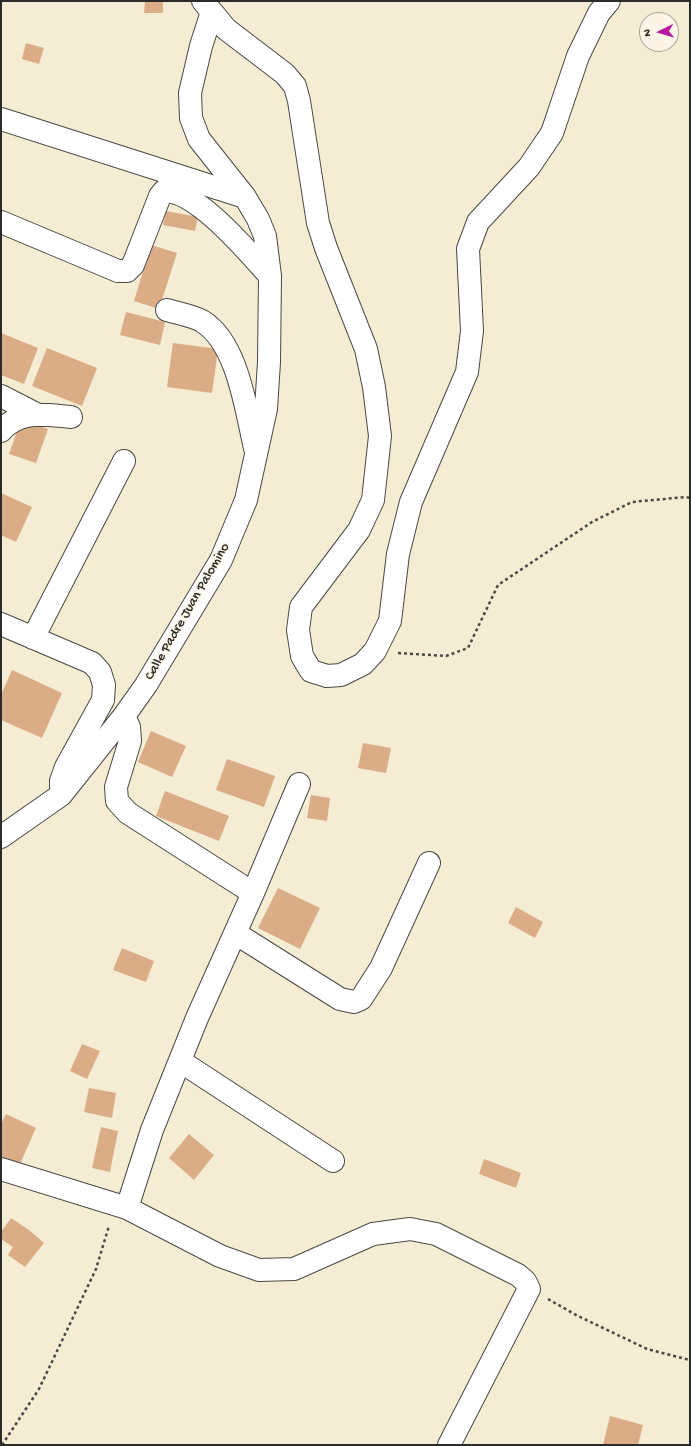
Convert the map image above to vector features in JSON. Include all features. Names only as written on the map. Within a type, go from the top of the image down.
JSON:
[{"type":"street","points":[[208,7],[226,29],[285,74],[295,86],[299,101],[318,223],[326,248],[366,349],[374,387],[380,436],[373,500],[359,530],[301,607],[298,630],[302,656],[311,671],[327,676],[341,675],[363,664],[374,651],[390,621],[398,554],[411,502],[467,372],[472,331],[468,249],[478,222],[529,167],[552,133],[578,56],[599,13],[609,1]]},
{"type":"street","name":"Calle Padre Juan Palomino","points":[[1,837],[61,795],[124,716],[146,685],[221,560],[246,500],[266,409],[269,362],[270,276],[265,236],[258,219],[246,197],[199,139],[191,118],[190,93],[202,46],[208,7]]},
{"type":"street","points":[[1,119],[246,197]]},
{"type":"street","points":[[1,222],[118,271],[127,271],[133,265],[160,196],[164,191],[172,191],[189,198],[210,214],[270,276]]},
{"type":"street","points":[[167,310],[201,320],[215,331],[229,352],[238,376],[257,453]]},
{"type":"street","points":[[1,396],[38,415]]},
{"type":"street","points":[[1,431],[12,421],[29,415],[71,417]]},
{"type":"street","points":[[33,638],[124,461]]},
{"type":"street","points":[[1,624],[92,663],[100,672],[104,685],[103,700],[66,767],[61,781],[61,795]]},
{"type":"street","points":[[124,716],[129,727],[130,741],[116,787],[117,801],[128,813],[253,893]]},
{"type":"street","points":[[121,1206],[197,1018],[236,933],[299,784]]},
{"type":"street","points":[[236,933],[340,999],[354,1002],[361,999],[381,968],[429,863]]},
{"type":"street","points":[[180,1061],[333,1161]]},
{"type":"street","points":[[1,1169],[121,1206],[220,1256],[259,1270],[294,1269],[373,1234],[410,1229],[436,1234],[518,1275],[525,1281],[529,1289],[450,1445]]},
{"type":"path","points":[[374,651],[446,656],[468,648],[498,585],[592,522],[632,502],[686,497],[690,498]]},
{"type":"path","points":[[2,1445],[39,1389],[93,1276],[121,1206]]},
{"type":"path","points":[[529,1289],[576,1315],[647,1349],[690,1360]]},
{"type":"building","points":[[145,1],[163,1],[163,13],[144,13]]},
{"type":"building","points":[[26,43],[44,48],[39,64],[22,59]]},
{"type":"building","points":[[166,211],[198,217],[195,231],[163,225]]},
{"type":"building","points":[[151,245],[177,253],[159,309],[134,301]]},
{"type":"building","points":[[126,312],[165,322],[160,345],[120,335]]},
{"type":"building","points":[[1,333],[38,348],[24,384],[1,375]]},
{"type":"building","points":[[173,343],[218,349],[212,393],[167,387]]},
{"type":"building","points":[[47,348],[97,368],[82,406],[32,386]]},
{"type":"building","points":[[21,420],[48,429],[36,463],[9,454]]},
{"type":"building","points":[[1,493],[32,507],[16,542],[1,535]]},
{"type":"building","points":[[12,670],[62,693],[42,738],[1,720],[1,695]]},
{"type":"building","points":[[151,731],[186,746],[172,777],[138,762]]},
{"type":"building","points":[[363,743],[391,748],[386,773],[358,768]]},
{"type":"building","points":[[227,759],[275,776],[264,807],[216,790]]},
{"type":"building","points":[[165,791],[229,816],[219,841],[156,816]]},
{"type":"building","points":[[311,795],[330,798],[327,821],[307,818]]},
{"type":"building","points":[[278,888],[320,908],[300,949],[258,928]]},
{"type":"building","points":[[516,907],[543,922],[535,938],[508,923]]},
{"type":"building","points":[[122,948],[154,961],[146,982],[113,970]]},
{"type":"building","points":[[82,1044],[100,1051],[87,1079],[70,1071]]},
{"type":"building","points":[[89,1088],[116,1093],[112,1118],[84,1112]]},
{"type":"building","points":[[6,1114],[36,1128],[19,1166],[1,1158],[1,1124]]},
{"type":"building","points":[[101,1127],[118,1131],[110,1172],[92,1168]]},
{"type":"building","points":[[189,1134],[214,1155],[194,1180],[169,1158]]},
{"type":"building","points":[[484,1159],[521,1173],[516,1188],[479,1174]]},
{"type":"building","points":[[11,1218],[29,1230],[44,1243],[25,1267],[8,1255],[13,1247],[1,1239],[1,1232]]},
{"type":"building","points":[[610,1416],[643,1425],[638,1445],[603,1445]]}]
